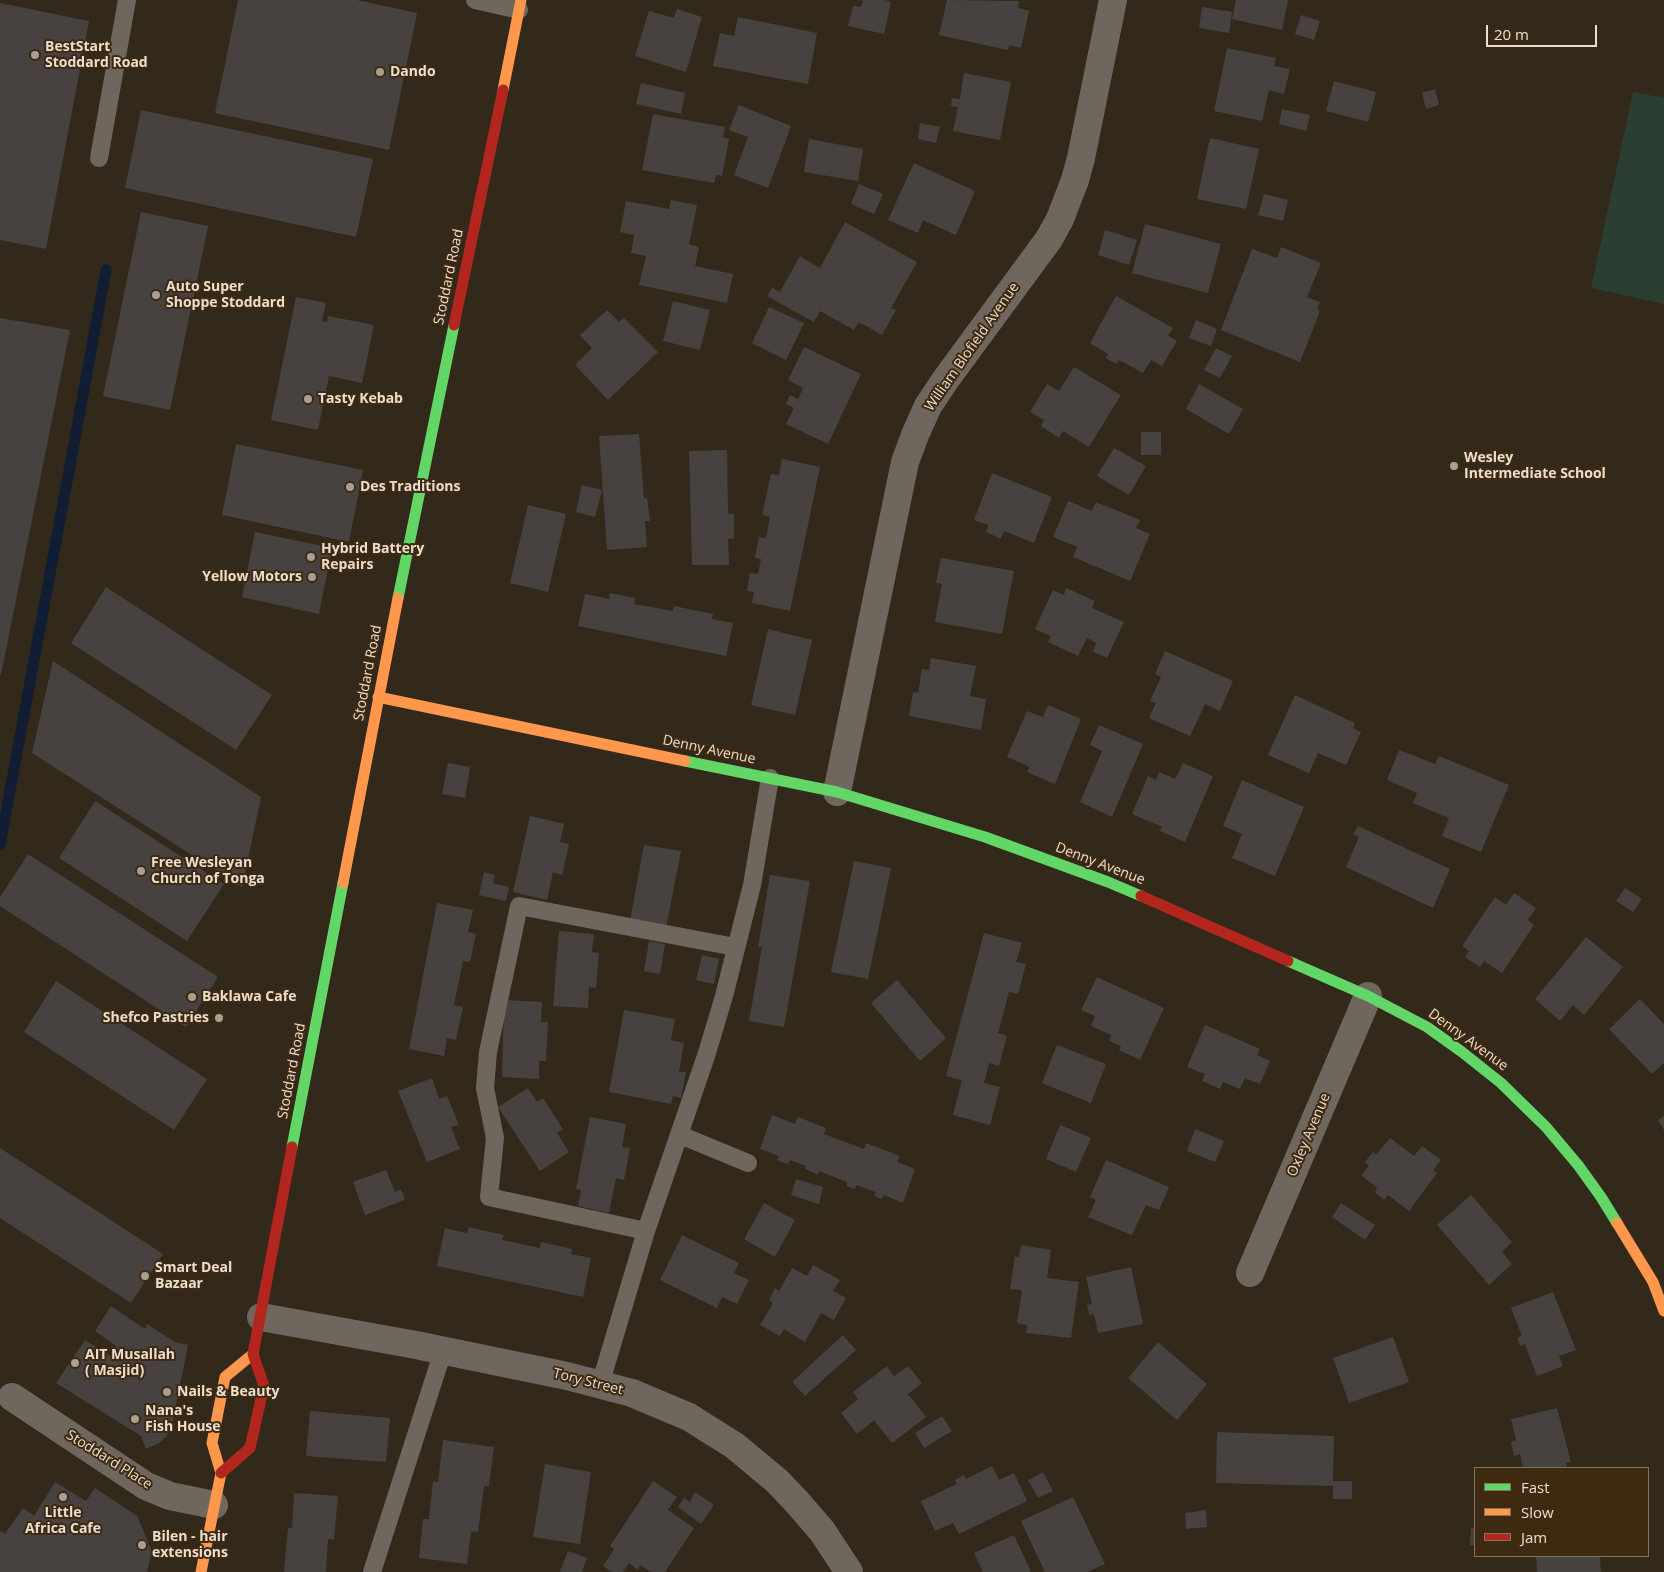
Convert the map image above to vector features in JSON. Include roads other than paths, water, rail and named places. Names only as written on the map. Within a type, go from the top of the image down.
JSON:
[{"type":"main road","name":"Stoddard Road","points":[[253,1354],[378,697],[520,5]]},
{"type":"main road","name":"Denny Avenue","points":[[378,697],[837,792],[984,837],[1108,882],[1368,996],[1427,1027],[1462,1052],[1501,1083],[1546,1127],[1602,1197],[1652,1282],[1664,1311]]},
{"type":"main road","points":[[201,1572],[221,1473],[212,1443],[225,1377],[253,1354],[264,1386],[250,1448],[221,1473]]},
{"type":"street","name":"William Blofield Avenue","points":[[837,792],[905,462],[928,406],[1049,239],[1060,219],[1081,158],[1113,0]]},
{"type":"street","name":"Oxley Avenue","points":[[1250,1274],[1368,996]]},
{"type":"street","name":"Tory Street","points":[[261,1317],[567,1376],[632,1393],[689,1417],[735,1446],[777,1481],[822,1531],[849,1572]]},
{"type":"street","name":"Stoddard Place","points":[[12,1397],[146,1486],[170,1496],[214,1505]]},
{"type":"lane","points":[[99,158],[127,0]]},
{"type":"lane","points":[[475,0],[520,5]]},
{"type":"lane","points":[[600,1385],[646,1231],[680,1135],[724,996],[752,885],[770,778]]},
{"type":"lane","points":[[646,1231],[490,1196],[495,1138],[485,1088],[488,1052],[519,906],[735,947]]},
{"type":"lane","points":[[680,1135],[748,1163]]},
{"type":"lane","points":[[372,1572],[443,1351]]},
{"type":"waterway","points":[[0,845],[106,270]]},
{"type":"place","name":"BestStart Stoddard Road","points":[[35,55]]},
{"type":"place","name":"Dando","points":[[380,72]]},
{"type":"place","name":"Auto Super Shoppe Stoddard","points":[[156,295]]},
{"type":"place","name":"Tasty Kebab","points":[[308,399]]},
{"type":"place","name":"Wesley Intermediate School","points":[[1454,466]]},
{"type":"place","name":"Des Traditions","points":[[350,487]]},
{"type":"place","name":"Hybrid Battery Repairs","points":[[311,557]]},
{"type":"place","name":"Yellow Motors","points":[[312,577]]},
{"type":"place","name":"Free Wesleyan Church of Tonga","points":[[141,871]]},
{"type":"place","name":"Baklawa Cafe","points":[[192,997]]},
{"type":"place","name":"Shefco Pastries","points":[[219,1018]]},
{"type":"place","name":"Smart Deal Bazaar","points":[[145,1276]]},
{"type":"place","name":"AIT Musallah ( Masjid)","points":[[75,1363]]},
{"type":"place","name":"Nails & Beauty","points":[[167,1392]]},
{"type":"place","name":"Nana's Fish House","points":[[135,1419]]},
{"type":"place","name":"Little Africa Cafe","points":[[63,1497]]},
{"type":"place","name":"Bilen - hair extensions","points":[[142,1545]]}]
